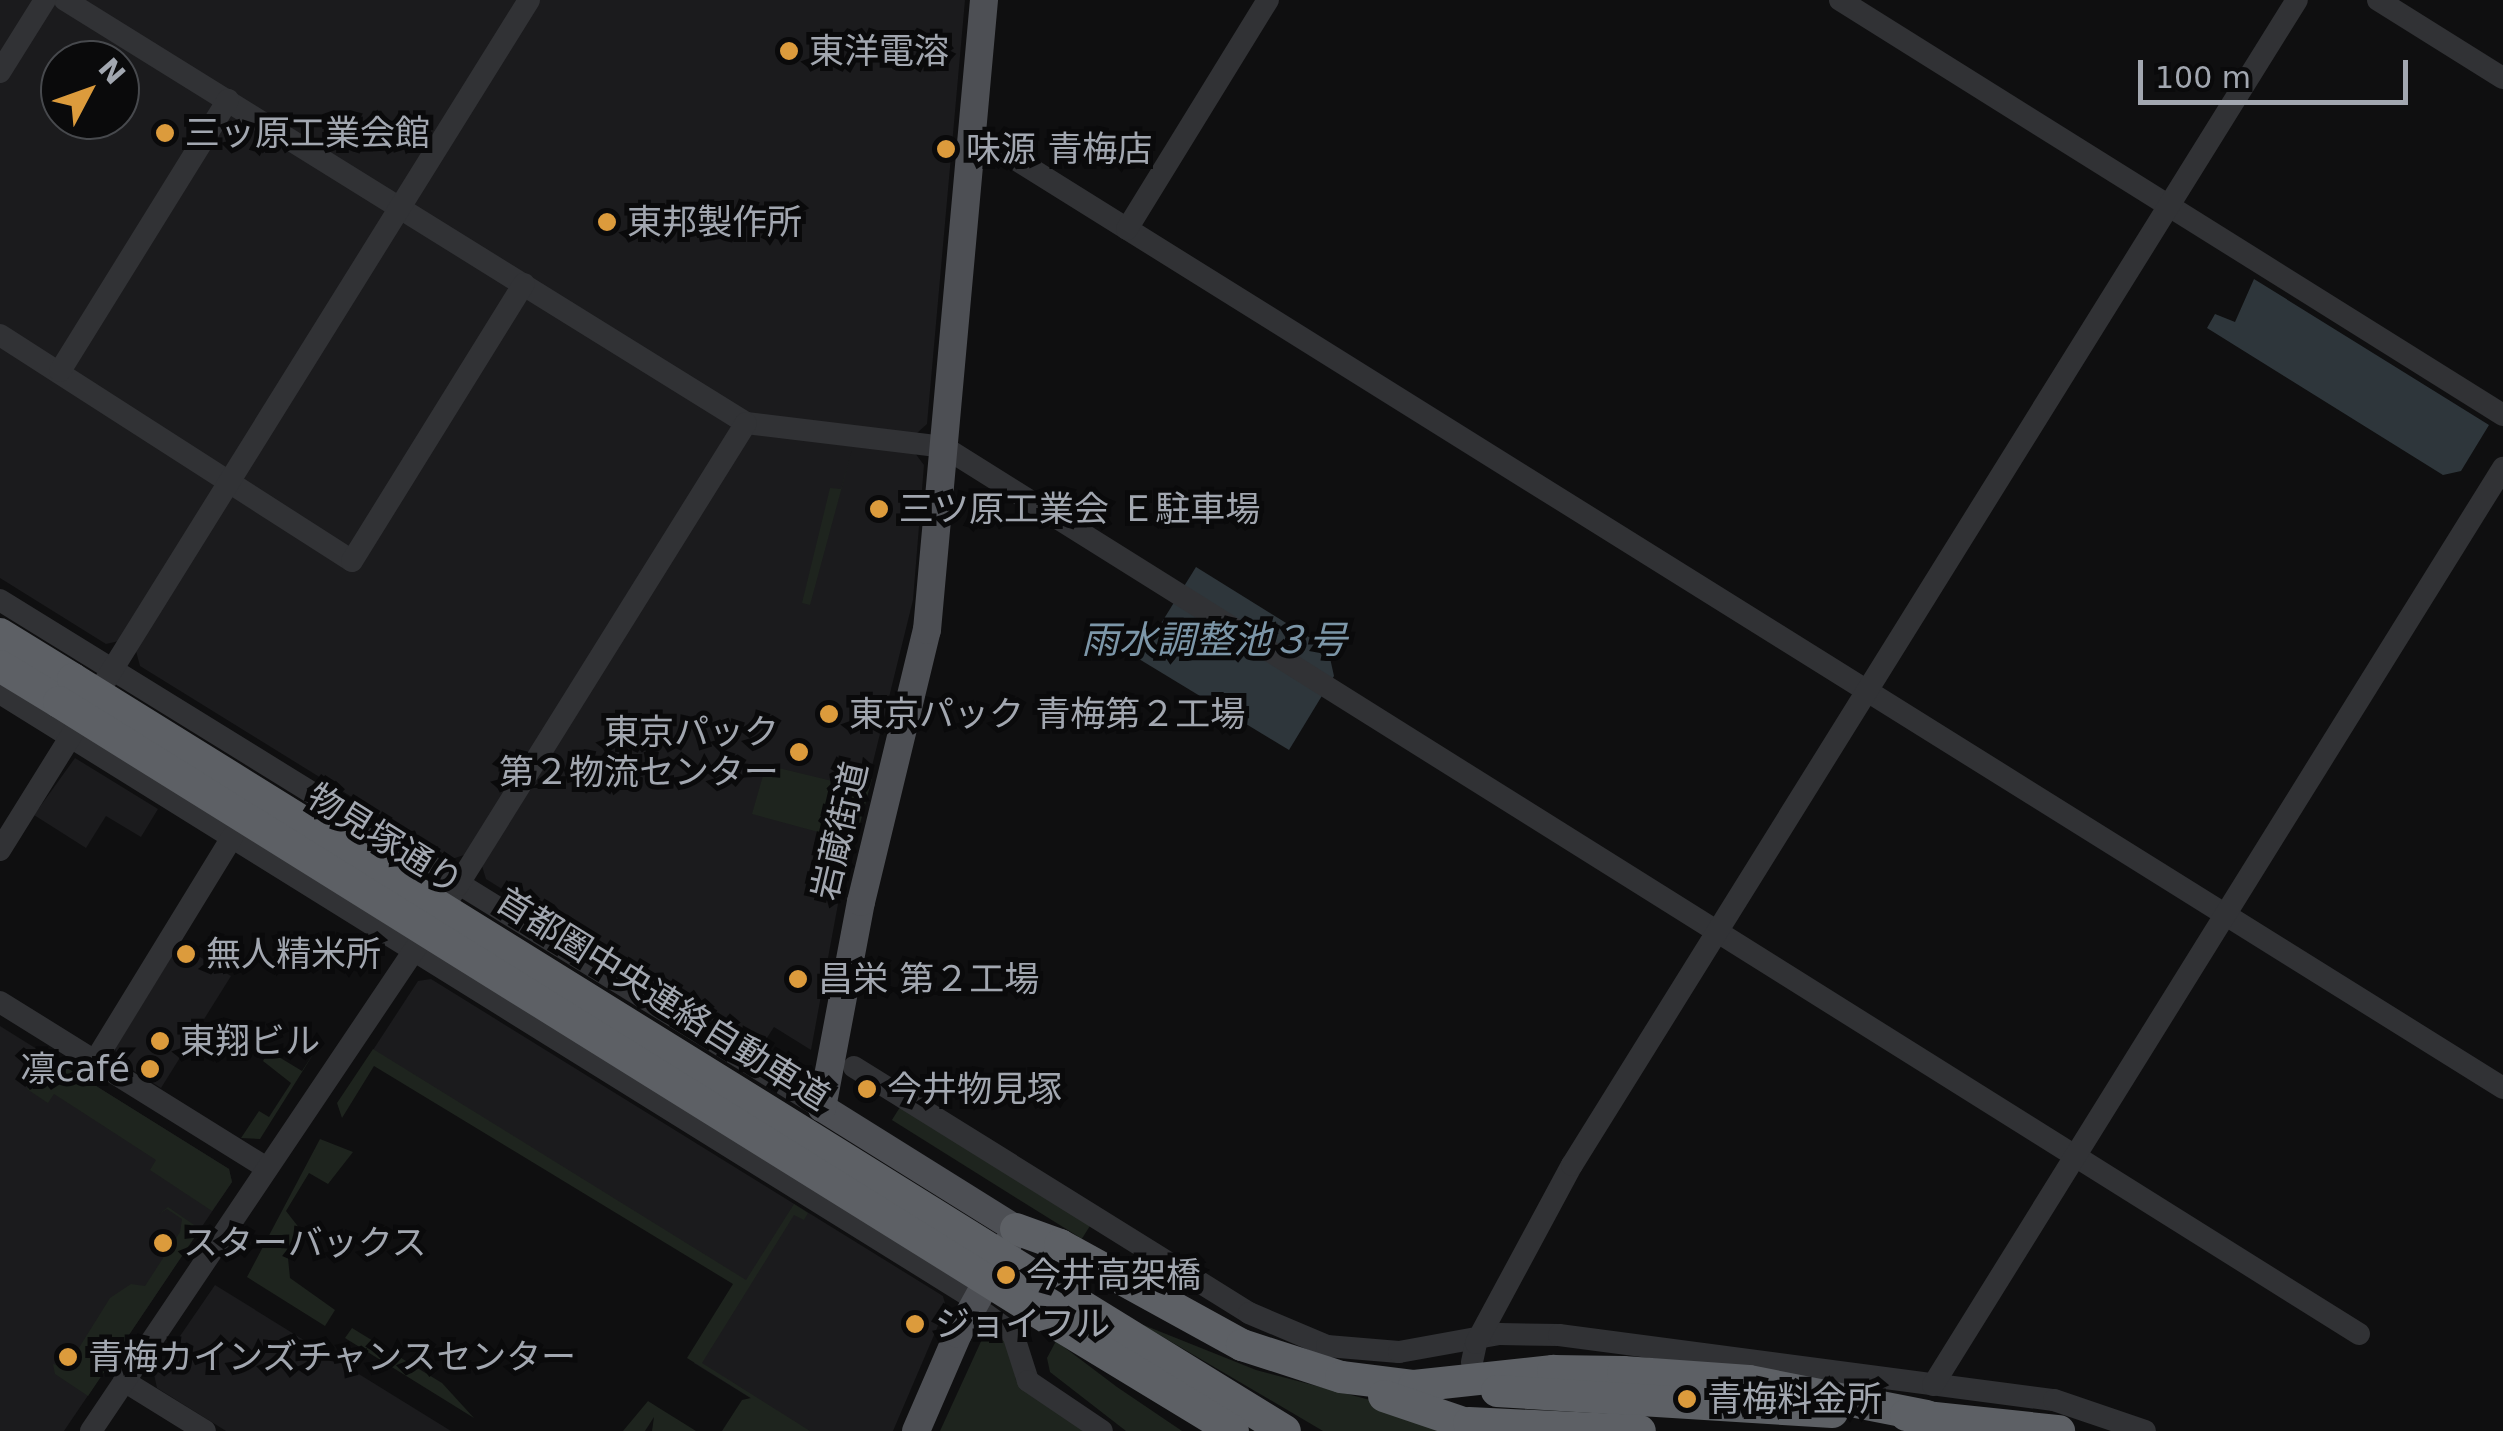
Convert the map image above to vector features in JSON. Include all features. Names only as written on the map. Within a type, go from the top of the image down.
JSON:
[{"type":"highway","name":"首都圏中央連絡自動車道","points":[[0,634],[66,691],[1072,1322],[1233,1431]]},
{"type":"highway","name":"首都圏中央連絡自動車道","points":[[0,666],[66,691]]},
{"type":"highway","points":[[1016,1228],[1060,1244],[1173,1312],[1274,1358],[1385,1385],[1467,1363],[1622,1387],[1883,1407],[1930,1400]]},
{"type":"highway","points":[[1016,1228],[1084,1278],[1220,1352],[1409,1402],[1478,1427],[1640,1431]]},
{"type":"highway","name":"首都圏中央連絡自動車道","points":[[1072,1322],[1285,1431]]},
{"type":"highway","points":[[1072,1322],[1202,1431]]},
{"type":"highway","points":[[1467,1363],[1565,1398],[1930,1400],[2048,1429]]},
{"type":"highway","points":[[1409,1402],[1818,1431]]},
{"type":"main road","name":"岩蔵街道","points":[[822,1108],[860,902],[923,655],[984,0]]},
{"type":"main road","points":[[822,1108],[1016,1228],[974,1302],[916,1431]]},
{"type":"street","points":[[0,72],[45,0]]},
{"type":"street","points":[[65,0],[746,423],[944,446],[1715,934],[2359,1334]]},
{"type":"street","points":[[0,850],[529,0]]},
{"type":"street","points":[[1127,229],[1268,0]]},
{"type":"street","points":[[1840,0],[2503,415]]},
{"type":"street","points":[[1467,1363],[1572,1165],[2297,0]]},
{"type":"street","points":[[2378,0],[2503,78]]},
{"type":"street","points":[[60,372],[228,100]]},
{"type":"street","points":[[972,132],[2503,1088]]},
{"type":"street","points":[[0,334],[352,561],[524,284]]},
{"type":"street","points":[[91,1431],[458,884],[746,423]]},
{"type":"street","points":[[1930,1400],[2073,1156],[2503,468]]},
{"type":"street","name":"物見塚通り","points":[[0,600],[822,1108]]},
{"type":"street","points":[[0,693],[974,1302],[1013,1334],[1028,1381],[1102,1431]]},
{"type":"street","points":[[95,1061],[232,837]]},
{"type":"street","points":[[0,1002],[267,1168]]},
{"type":"street","points":[[854,1067],[1288,1332],[1357,1351],[1467,1363],[1500,1334],[1558,1335],[1930,1400],[2054,1400],[2144,1431]]},
{"type":"street","points":[[124,1381],[206,1431]]},
{"type":"shaded area","points":[[0,0],[965,0],[927,424],[917,433],[915,453],[924,465],[913,600],[838,904],[811,1050],[774,1027],[759,1050],[486,879],[482,866],[464,855],[452,859],[140,666],[136,651],[119,641],[106,644],[0,578]]},
{"type":"shaded area","points":[[853,446],[810,605],[802,603],[830,488],[841,489]]},
{"type":"shaded area","points":[[75,758],[158,809],[141,837],[106,816],[86,848],[34,815]]},
{"type":"shaded area","points":[[766,765],[857,787],[861,775],[872,779],[855,842],[752,814]]},
{"type":"shaded area","points":[[179,944],[231,976],[161,1088],[118,1061],[115,1048]]},
{"type":"shaded area","points":[[431,979],[943,1296],[946,1307],[893,1431],[732,1431],[752,1399],[694,1363],[746,1281],[373,1050],[418,981]]},
{"type":"shaded area","points":[[0,1026],[229,1169],[232,1182],[64,1431],[0,1431]]},
{"type":"shaded area","points":[[319,1045],[260,1139],[241,1138],[259,1111],[269,1117],[291,1083],[263,1061],[269,1051],[302,1071]]},
{"type":"shaded area","points":[[373,1049],[746,1280],[794,1204],[808,1213],[804,1220],[794,1215],[702,1363],[810,1431],[722,1431],[742,1400],[751,1398],[687,1358],[733,1284],[374,1066],[342,1118],[337,1103]]},
{"type":"shaded area","points":[[48,1056],[229,1169],[232,1182],[212,1211],[150,1170],[156,1160],[54,1094],[48,1103],[27,1089]]},
{"type":"shaded area","points":[[902,1104],[1092,1223],[1082,1239],[892,1120]]},
{"type":"shaded area","points":[[320,1139],[353,1152],[328,1184],[309,1173],[286,1211],[300,1229],[288,1258],[290,1278],[335,1310],[325,1326],[247,1277]]},
{"type":"shaded area","points":[[168,1207],[200,1229],[88,1396],[55,1374],[53,1364],[67,1367],[110,1298],[131,1284],[145,1286],[180,1232],[182,1219],[167,1209],[159,1214]]},
{"type":"shaded area","points":[[215,1285],[451,1431],[226,1431],[157,1388],[154,1374]]},
{"type":"shaded area","points":[[989,1324],[1008,1340],[1016,1380],[1089,1431],[940,1431]]},
{"type":"shaded area","points":[[1141,1324],[1256,1370],[1374,1401],[1446,1431],[1323,1431]]},
{"type":"shaded area","points":[[352,1328],[442,1383],[474,1418],[345,1338]]},
{"type":"shaded area","points":[[1056,1341],[1182,1431],[1126,1431],[1050,1372],[1047,1358]]},
{"type":"shaded area","points":[[648,1401],[696,1431],[652,1431],[654,1417],[645,1431],[623,1431]]},
{"type":"water","points":[[2254,279],[2489,425],[2461,471],[2443,475],[2207,328],[2215,314],[2235,322]]},
{"type":"water","name":"雨水調整池３号","points":[[1196,567],[1328,649],[1334,676],[1289,750],[1139,659]]},
{"type":"place","name":"東洋電溶","points":[[789,51]]},
{"type":"place","name":"三ッ原工業会館","points":[[165,133]]},
{"type":"place","name":"味源 青梅店","points":[[946,149]]},
{"type":"place","name":"東邦製作所","points":[[607,222]]},
{"type":"place","name":"三ツ原工業会 Ｅ駐車場","points":[[879,509]]},
{"type":"place","name":"東京パック 青梅第２工場","points":[[829,714]]},
{"type":"place","name":"東京パック 第２物流センター","points":[[799,752]]},
{"type":"place","name":"無人精米所","points":[[186,954]]},
{"type":"place","name":"昌栄 第２工場","points":[[798,979]]},
{"type":"place","name":"東翔ビル","points":[[160,1041]]},
{"type":"place","name":"凛café","points":[[150,1069]]},
{"type":"place","name":"今井物見塚","points":[[867,1089]]},
{"type":"place","name":"スターバックス","points":[[163,1243]]},
{"type":"place","name":"今井高架橋","points":[[1006,1275]]},
{"type":"place","name":"ジョイフル","points":[[915,1324]]},
{"type":"place","name":"青梅カインズチャンスセンター","points":[[68,1357]]},
{"type":"place","name":"青梅料金所","points":[[1687,1399]]}]
